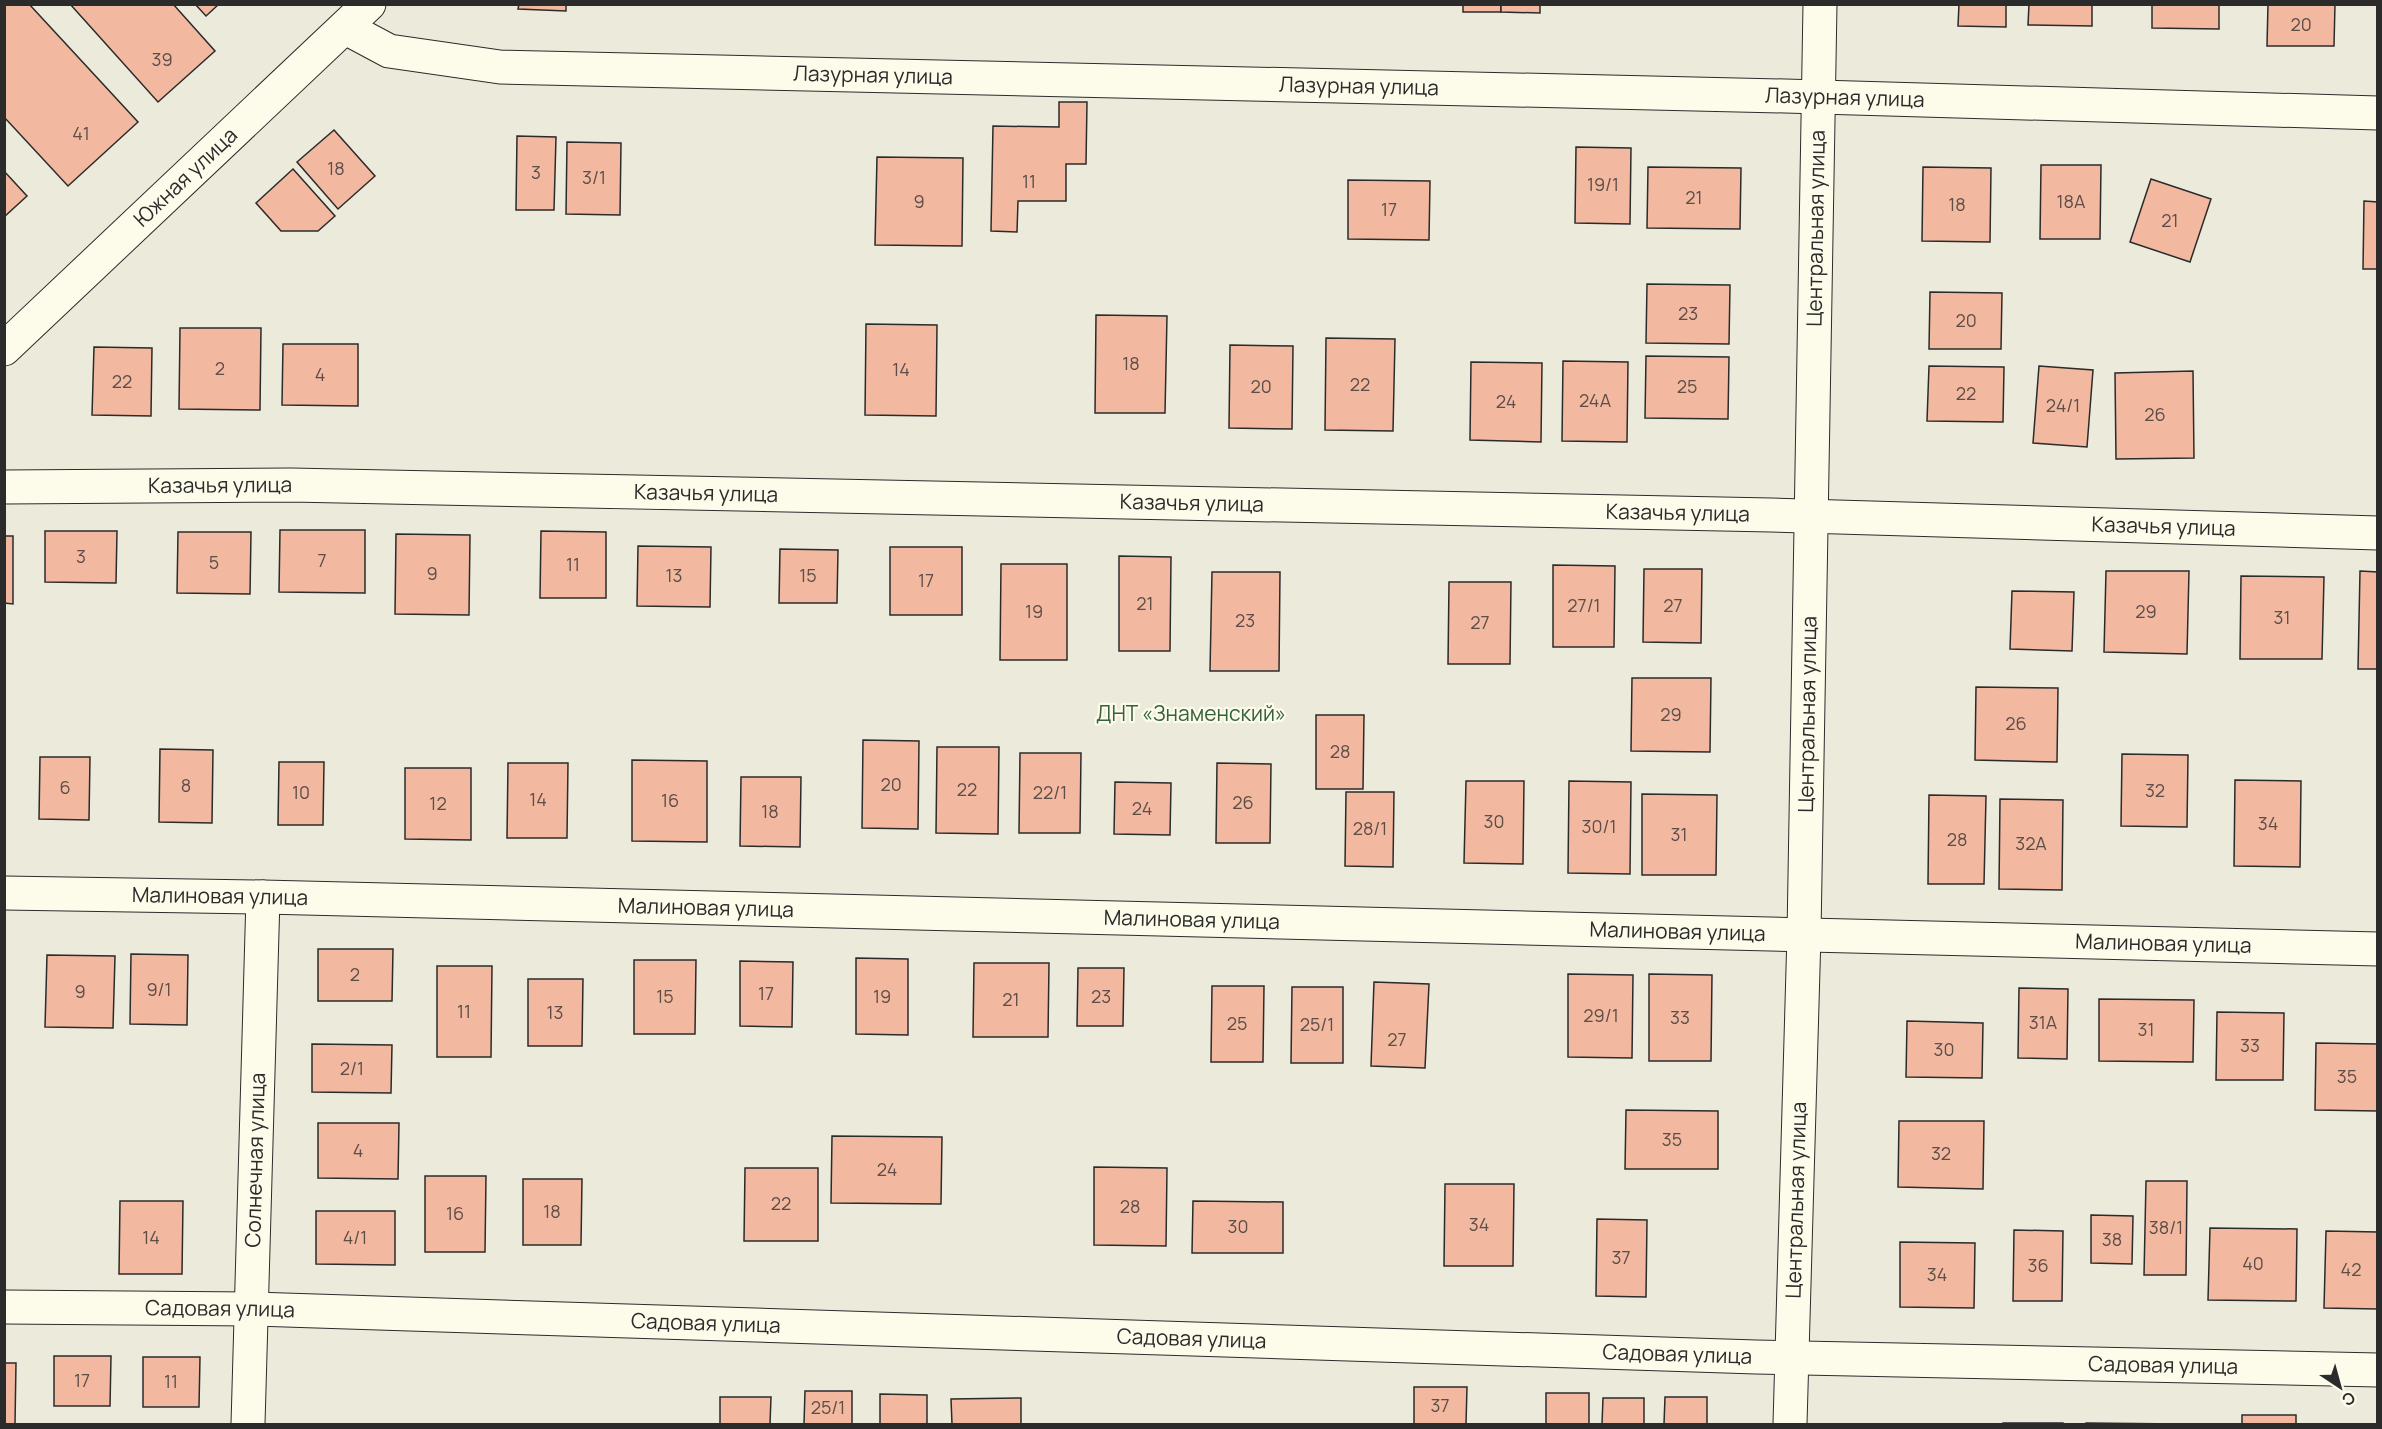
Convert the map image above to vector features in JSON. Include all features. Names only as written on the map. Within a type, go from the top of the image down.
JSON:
[{"type":"street","name":"Южная улица","points":[[4,349],[369,4]]},
{"type":"street","name":"Центральная улица","points":[[1790,1425],[1790,1356],[1804,934],[1820,4]]},
{"type":"street","name":"Лазурная улица","points":[[346,28],[389,51],[500,67],[2378,113]]},
{"type":"street","name":"Казачья улица","points":[[4,487],[291,484],[1811,517],[2378,533]]},
{"type":"street","name":"Малиновая улица","points":[[4,893],[263,897],[2378,949]]},
{"type":"street","name":"Солнечная улица","points":[[248,1425],[263,897]]},
{"type":"street","name":"Садовая улица","points":[[4,1306],[252,1309],[1756,1358],[1790,1356],[2378,1370]]},
{"type":"green space","name":"ДНТ «Знаменский»","points":[[5,5],[2377,5],[2377,1424],[5,1424]]},
{"type":"building","points":[[4,4],[29,4],[138,122],[68,186],[4,117]]},
{"type":"building","points":[[70,4],[173,4],[215,51],[158,102]]},
{"type":"building","points":[[195,4],[219,4],[206,16]]},
{"type":"building","points":[[519,4],[566,4],[566,11],[518,9]]},
{"type":"building","points":[[1463,4],[1501,4],[1501,12],[1463,12]]},
{"type":"building","points":[[1501,4],[1540,4],[1540,13],[1501,12]]},
{"type":"building","points":[[1959,4],[2006,4],[2006,27],[1958,26]]},
{"type":"building","points":[[2029,4],[2092,4],[2092,26],[2028,25]]},
{"type":"building","points":[[2152,4],[2219,4],[2219,29],[2152,28]]},
{"type":"building","points":[[2268,4],[2335,4],[2334,46],[2267,46]]},
{"type":"building","points":[[1059,102],[1087,102],[1086,164],[1066,164],[1066,201],[1018,201],[1017,232],[991,231],[993,126],[1059,127]]},
{"type":"building","points":[[334,130],[375,176],[338,209],[297,162]]},
{"type":"building","points":[[517,136],[556,137],[554,210],[516,210]]},
{"type":"building","points":[[567,142],[621,143],[620,215],[566,214]]},
{"type":"building","points":[[1576,147],[1631,148],[1630,224],[1575,223]]},
{"type":"building","points":[[877,157],[963,158],[962,246],[875,245]]},
{"type":"building","points":[[2041,165],[2101,165],[2100,239],[2040,239]]},
{"type":"building","points":[[1648,167],[1741,168],[1740,229],[1647,228]]},
{"type":"building","points":[[1923,167],[1991,168],[1990,242],[1922,241]]},
{"type":"building","points":[[293,169],[335,216],[318,231],[281,231],[256,203]]},
{"type":"building","points":[[4,171],[27,196],[4,217]]},
{"type":"building","points":[[2151,179],[2211,199],[2190,262],[2130,242]]},
{"type":"building","points":[[1348,180],[1430,181],[1429,240],[1348,239]]},
{"type":"building","points":[[2364,201],[2378,202],[2378,269],[2363,269]]},
{"type":"building","points":[[1647,284],[1730,285],[1729,344],[1646,343]]},
{"type":"building","points":[[1930,292],[2002,293],[2001,349],[1929,349]]},
{"type":"building","points":[[1096,315],[1167,316],[1165,413],[1095,413]]},
{"type":"building","points":[[866,324],[937,325],[936,416],[865,415]]},
{"type":"building","points":[[180,328],[261,328],[260,410],[179,409]]},
{"type":"building","points":[[1326,338],[1395,339],[1393,431],[1325,430]]},
{"type":"building","points":[[283,344],[358,344],[358,406],[282,405]]},
{"type":"building","points":[[1230,345],[1293,346],[1292,429],[1229,428]]},
{"type":"building","points":[[94,347],[152,348],[151,416],[92,415]]},
{"type":"building","points":[[1646,356],[1729,357],[1728,419],[1645,418]]},
{"type":"building","points":[[1563,361],[1628,362],[1627,442],[1562,441]]},
{"type":"building","points":[[1471,362],[1542,363],[1541,442],[1470,440]]},
{"type":"building","points":[[1929,366],[2004,367],[2003,422],[1927,421]]},
{"type":"building","points":[[2039,366],[2093,370],[2087,447],[2033,443]]},
{"type":"building","points":[[2193,371],[2194,458],[2116,459],[2115,373]]},
{"type":"building","points":[[280,530],[365,530],[365,593],[279,592]]},
{"type":"building","points":[[45,531],[117,531],[116,583],[45,582]]},
{"type":"building","points":[[541,531],[606,532],[606,598],[540,598]]},
{"type":"building","points":[[178,532],[251,532],[250,594],[177,593]]},
{"type":"building","points":[[396,534],[470,535],[469,615],[395,614]]},
{"type":"building","points":[[4,536],[13,536],[13,604],[4,603]]},
{"type":"building","points":[[638,546],[711,547],[710,607],[637,606]]},
{"type":"building","points":[[890,547],[962,547],[962,615],[890,615]]},
{"type":"building","points":[[780,549],[838,550],[837,603],[779,603]]},
{"type":"building","points":[[1119,556],[1171,557],[1170,651],[1119,651]]},
{"type":"building","points":[[1001,564],[1067,564],[1067,660],[1000,660]]},
{"type":"building","points":[[1553,565],[1615,566],[1614,647],[1553,647]]},
{"type":"building","points":[[1644,569],[1702,569],[1701,643],[1643,642]]},
{"type":"building","points":[[2106,571],[2189,571],[2187,654],[2104,652]]},
{"type":"building","points":[[2360,571],[2378,572],[2378,669],[2358,669]]},
{"type":"building","points":[[1212,572],[1280,572],[1279,671],[1210,671]]},
{"type":"building","points":[[2241,576],[2324,577],[2322,659],[2240,659]]},
{"type":"building","points":[[1449,582],[1511,582],[1510,664],[1448,664]]},
{"type":"building","points":[[2012,591],[2074,592],[2072,651],[2010,649]]},
{"type":"building","points":[[1632,678],[1711,678],[1710,752],[1631,751]]},
{"type":"building","points":[[1976,687],[2058,688],[2057,762],[1975,760]]},
{"type":"building","points":[[1316,715],[1364,715],[1363,789],[1316,789]]},
{"type":"building","points":[[863,740],[919,741],[918,829],[862,828]]},
{"type":"building","points":[[937,747],[999,747],[998,834],[936,833]]},
{"type":"building","points":[[160,749],[213,750],[212,823],[159,822]]},
{"type":"building","points":[[1020,753],[1081,753],[1080,833],[1019,833]]},
{"type":"building","points":[[2122,754],[2188,755],[2187,827],[2121,826]]},
{"type":"building","points":[[40,757],[90,757],[89,820],[39,819]]},
{"type":"building","points":[[632,760],[707,761],[707,842],[632,841]]},
{"type":"building","points":[[279,762],[324,762],[323,825],[278,825]]},
{"type":"building","points":[[508,763],[568,763],[567,838],[507,838]]},
{"type":"building","points":[[1217,763],[1271,764],[1270,843],[1216,843]]},
{"type":"building","points":[[405,768],[471,768],[471,840],[405,839]]},
{"type":"building","points":[[741,777],[801,777],[800,847],[740,846]]},
{"type":"building","points":[[2235,780],[2301,781],[2300,867],[2234,866]]},
{"type":"building","points":[[1466,781],[1524,781],[1523,864],[1464,863]]},
{"type":"building","points":[[1569,781],[1631,782],[1630,874],[1568,873]]},
{"type":"building","points":[[1115,782],[1171,783],[1170,835],[1114,834]]},
{"type":"building","points":[[1346,792],[1394,792],[1393,867],[1345,866]]},
{"type":"building","points":[[1642,794],[1717,795],[1716,875],[1642,875]]},
{"type":"building","points":[[1929,795],[1986,796],[1984,884],[1928,884]]},
{"type":"building","points":[[2000,799],[2063,800],[2062,890],[1999,889]]},
{"type":"building","points":[[318,949],[393,949],[392,1001],[318,1001]]},
{"type":"building","points":[[131,954],[188,955],[187,1025],[130,1024]]},
{"type":"building","points":[[47,955],[115,956],[113,1028],[45,1027]]},
{"type":"building","points":[[856,958],[908,959],[908,1035],[856,1034]]},
{"type":"building","points":[[634,960],[696,960],[695,1034],[634,1034]]},
{"type":"building","points":[[740,961],[793,962],[792,1027],[740,1026]]},
{"type":"building","points":[[974,963],[1049,963],[1048,1037],[973,1037]]},
{"type":"building","points":[[437,966],[492,966],[491,1057],[437,1057]]},
{"type":"building","points":[[1078,968],[1124,968],[1123,1026],[1077,1026]]},
{"type":"building","points":[[1568,974],[1633,975],[1632,1058],[1568,1057]]},
{"type":"building","points":[[1649,974],[1712,975],[1711,1061],[1649,1061]]},
{"type":"building","points":[[528,979],[583,979],[582,1046],[528,1046]]},
{"type":"building","points":[[1374,982],[1429,984],[1425,1068],[1371,1066]]},
{"type":"building","points":[[1212,986],[1264,986],[1263,1062],[1211,1062]]},
{"type":"building","points":[[1292,987],[1343,987],[1343,1063],[1291,1063]]},
{"type":"building","points":[[2019,988],[2068,989],[2067,1059],[2018,1058]]},
{"type":"building","points":[[2099,999],[2194,1000],[2193,1062],[2099,1061]]},
{"type":"building","points":[[2217,1012],[2284,1013],[2283,1080],[2216,1080]]},
{"type":"building","points":[[1907,1021],[1983,1023],[1982,1078],[1906,1077]]},
{"type":"building","points":[[2316,1043],[2378,1044],[2378,1111],[2315,1110]]},
{"type":"building","points":[[312,1044],[392,1045],[391,1093],[312,1092]]},
{"type":"building","points":[[1626,1110],[1718,1111],[1718,1169],[1625,1169]]},
{"type":"building","points":[[1899,1121],[1984,1121],[1983,1189],[1898,1187]]},
{"type":"building","points":[[318,1123],[399,1123],[398,1179],[318,1178]]},
{"type":"building","points":[[832,1136],[942,1137],[941,1204],[831,1203]]},
{"type":"building","points":[[1094,1167],[1167,1168],[1166,1246],[1094,1245]]},
{"type":"building","points":[[745,1168],[818,1168],[818,1241],[744,1241]]},
{"type":"building","points":[[425,1176],[486,1176],[485,1252],[425,1252]]},
{"type":"building","points":[[523,1179],[582,1179],[581,1245],[523,1245]]},
{"type":"building","points":[[2146,1181],[2187,1181],[2186,1275],[2144,1275]]},
{"type":"building","points":[[1445,1184],[1514,1184],[1513,1266],[1444,1266]]},
{"type":"building","points":[[120,1201],[183,1201],[182,1274],[119,1274]]},
{"type":"building","points":[[1193,1201],[1283,1202],[1283,1253],[1192,1253]]},
{"type":"building","points":[[316,1211],[395,1211],[395,1265],[316,1264]]},
{"type":"building","points":[[2091,1215],[2133,1216],[2132,1264],[2091,1263]]},
{"type":"building","points":[[1597,1219],[1647,1220],[1646,1297],[1596,1296]]},
{"type":"building","points":[[2210,1228],[2297,1229],[2296,1301],[2208,1300]]},
{"type":"building","points":[[2014,1230],[2063,1231],[2062,1301],[2013,1301]]},
{"type":"building","points":[[2326,1231],[2378,1232],[2378,1309],[2324,1308]]},
{"type":"building","points":[[1900,1242],[1975,1243],[1974,1308],[1900,1307]]},
{"type":"building","points":[[54,1356],[111,1356],[110,1406],[54,1406]]},
{"type":"building","points":[[143,1357],[200,1357],[199,1407],[143,1407]]},
{"type":"building","points":[[4,1363],[16,1363],[15,1424],[4,1424]]},
{"type":"building","points":[[1414,1387],[1467,1387],[1466,1424],[1414,1424]]},
{"type":"building","points":[[805,1391],[852,1391],[852,1424],[804,1424]]},
{"type":"building","points":[[1546,1393],[1589,1393],[1589,1424],[1546,1424]]},
{"type":"building","points":[[880,1394],[927,1395],[927,1424],[880,1424]]},
{"type":"building","points":[[720,1397],[771,1397],[770,1424],[720,1424]]},
{"type":"building","points":[[1665,1397],[1707,1397],[1707,1424],[1664,1424]]},
{"type":"building","points":[[1021,1398],[1021,1424],[952,1424],[951,1399]]},
{"type":"building","points":[[1603,1398],[1644,1398],[1644,1424],[1602,1424]]},
{"type":"building","points":[[2242,1415],[2296,1415],[2296,1424],[2242,1424]]},
{"type":"building","points":[[2063,1423],[2063,1424],[2003,1424]]},
{"type":"building","points":[[2086,1423],[2182,1424],[2086,1424]]}]
